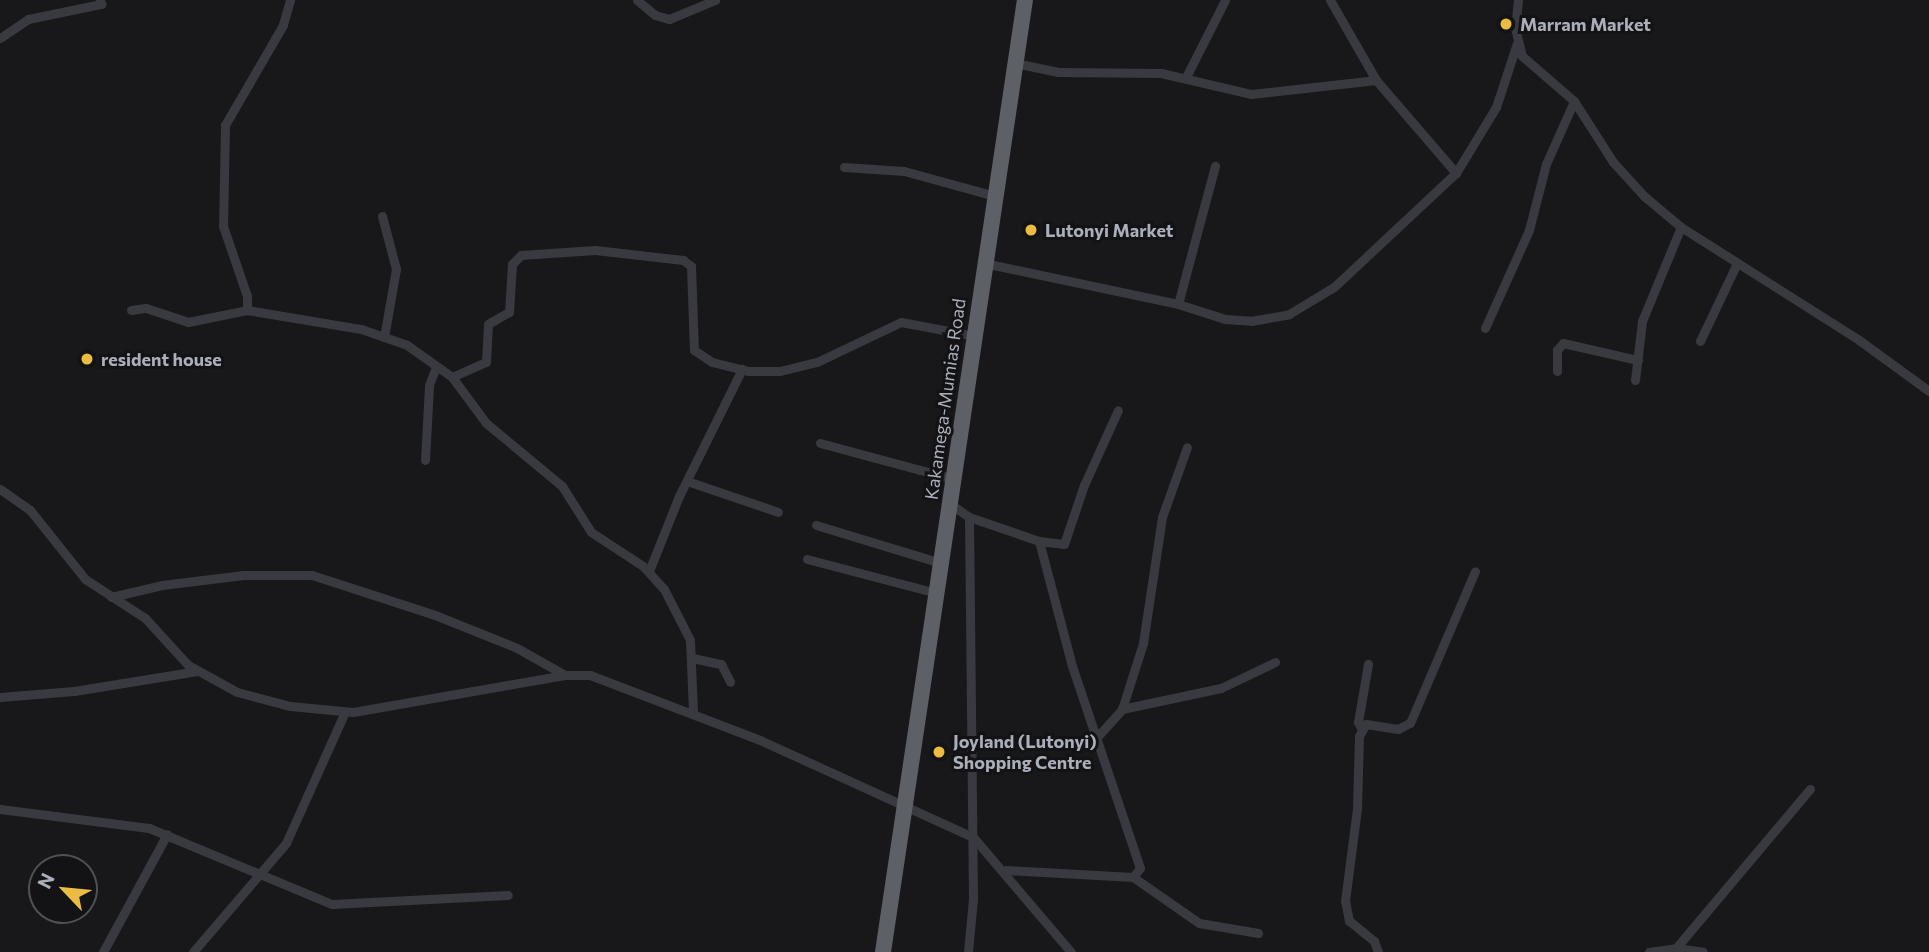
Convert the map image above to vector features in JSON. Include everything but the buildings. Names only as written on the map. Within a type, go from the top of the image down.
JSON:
[{"type":"highway","name":"Kakamega-Mumias Road","points":[[883,952],[1025,0]]},
{"type":"street","points":[[0,38],[28,19],[101,4],[100,0]]},
{"type":"street","points":[[247,310],[247,296],[223,226],[225,125],[283,25],[290,0]]},
{"type":"street","points":[[637,0],[655,15],[669,19],[715,0]]},
{"type":"street","points":[[1186,78],[1225,0]]},
{"type":"street","points":[[1330,0],[1376,80],[1456,173]]},
{"type":"street","points":[[984,263],[1178,304],[1225,319],[1289,314],[1334,287],[1456,173],[1496,107],[1517,43],[1518,0]]},
{"type":"street","points":[[1517,43],[1529,65],[1574,101],[1627,179],[1681,227],[1929,391]]},
{"type":"street","points":[[1015,63],[1058,72],[1148,71],[1251,94],[1376,80]]},
{"type":"street","points":[[1485,328],[1529,230],[1549,156],[1574,101]]},
{"type":"street","points":[[1178,304],[1215,166]]},
{"type":"street","points":[[844,167],[905,172],[995,195]]},
{"type":"street","points":[[382,216],[396,269],[384,338]]},
{"type":"street","points":[[1635,380],[1642,321],[1681,227]]},
{"type":"street","points":[[452,377],[486,362],[486,328],[490,320],[510,310],[515,258],[595,250],[677,257],[687,262],[692,277],[694,350],[712,362],[742,369],[780,371],[817,362],[901,322],[975,336]]},
{"type":"street","points":[[1700,341],[1737,263]]},
{"type":"street","points":[[131,310],[146,308],[188,322],[247,310],[360,329],[407,345],[452,377],[486,423],[562,486],[591,532],[649,571],[677,608],[692,658],[693,712]]},
{"type":"street","points":[[1557,371],[1557,350],[1563,343],[1638,360]]},
{"type":"street","points":[[425,460],[429,385],[436,367]]},
{"type":"street","points":[[649,571],[687,481],[742,369]]},
{"type":"street","points":[[949,503],[969,517],[1039,541],[1064,544],[1084,485],[1118,410]]},
{"type":"street","points":[[820,443],[953,479]]},
{"type":"street","points":[[1098,736],[1122,709],[1143,643],[1162,517],[1187,446]]},
{"type":"street","points":[[687,481],[778,512]]},
{"type":"street","points":[[0,489],[30,510],[85,579],[145,618],[166,646],[197,671],[261,699],[345,712],[381,710],[565,675],[590,675],[693,712],[907,803],[973,836],[1006,870],[1071,952]]},
{"type":"street","points":[[968,952],[973,836],[969,517]]},
{"type":"street","points":[[816,525],[941,563]]},
{"type":"street","points":[[1039,541],[1072,666],[1098,736],[1110,786],[1140,863],[1133,877]]},
{"type":"street","points":[[807,559],[937,593]]},
{"type":"street","points":[[1361,728],[1372,723],[1398,729],[1410,723],[1475,571]]},
{"type":"street","points":[[111,597],[162,585],[243,575],[312,575],[435,614],[517,648],[565,675]]},
{"type":"street","points":[[692,658],[721,664],[730,682]]},
{"type":"street","points":[[1122,709],[1221,688],[1275,662]]},
{"type":"street","points":[[1368,664],[1358,722],[1361,728],[1345,901],[1349,921],[1374,941],[1378,952]]},
{"type":"street","points":[[0,697],[74,691],[197,671]]},
{"type":"street","points":[[193,952],[262,876],[310,797],[345,712]]},
{"type":"street","points":[[1675,948],[1810,789]]},
{"type":"street","points":[[0,809],[63,814],[167,834],[262,876],[345,905],[508,895]]},
{"type":"street","points":[[103,952],[167,834]]},
{"type":"street","points":[[1006,870],[1133,877],[1199,923],[1258,933]]},
{"type":"street","points":[[1649,952],[1675,948],[1703,952]]},
{"type":"place","name":"Marram Market","points":[[1506,24]]},
{"type":"place","name":"Lutonyi Market","points":[[1031,230]]},
{"type":"place","name":"resident house","points":[[87,359]]},
{"type":"place","name":"Joyland (Lutonyi) Shopping Centre","points":[[939,752]]}]
